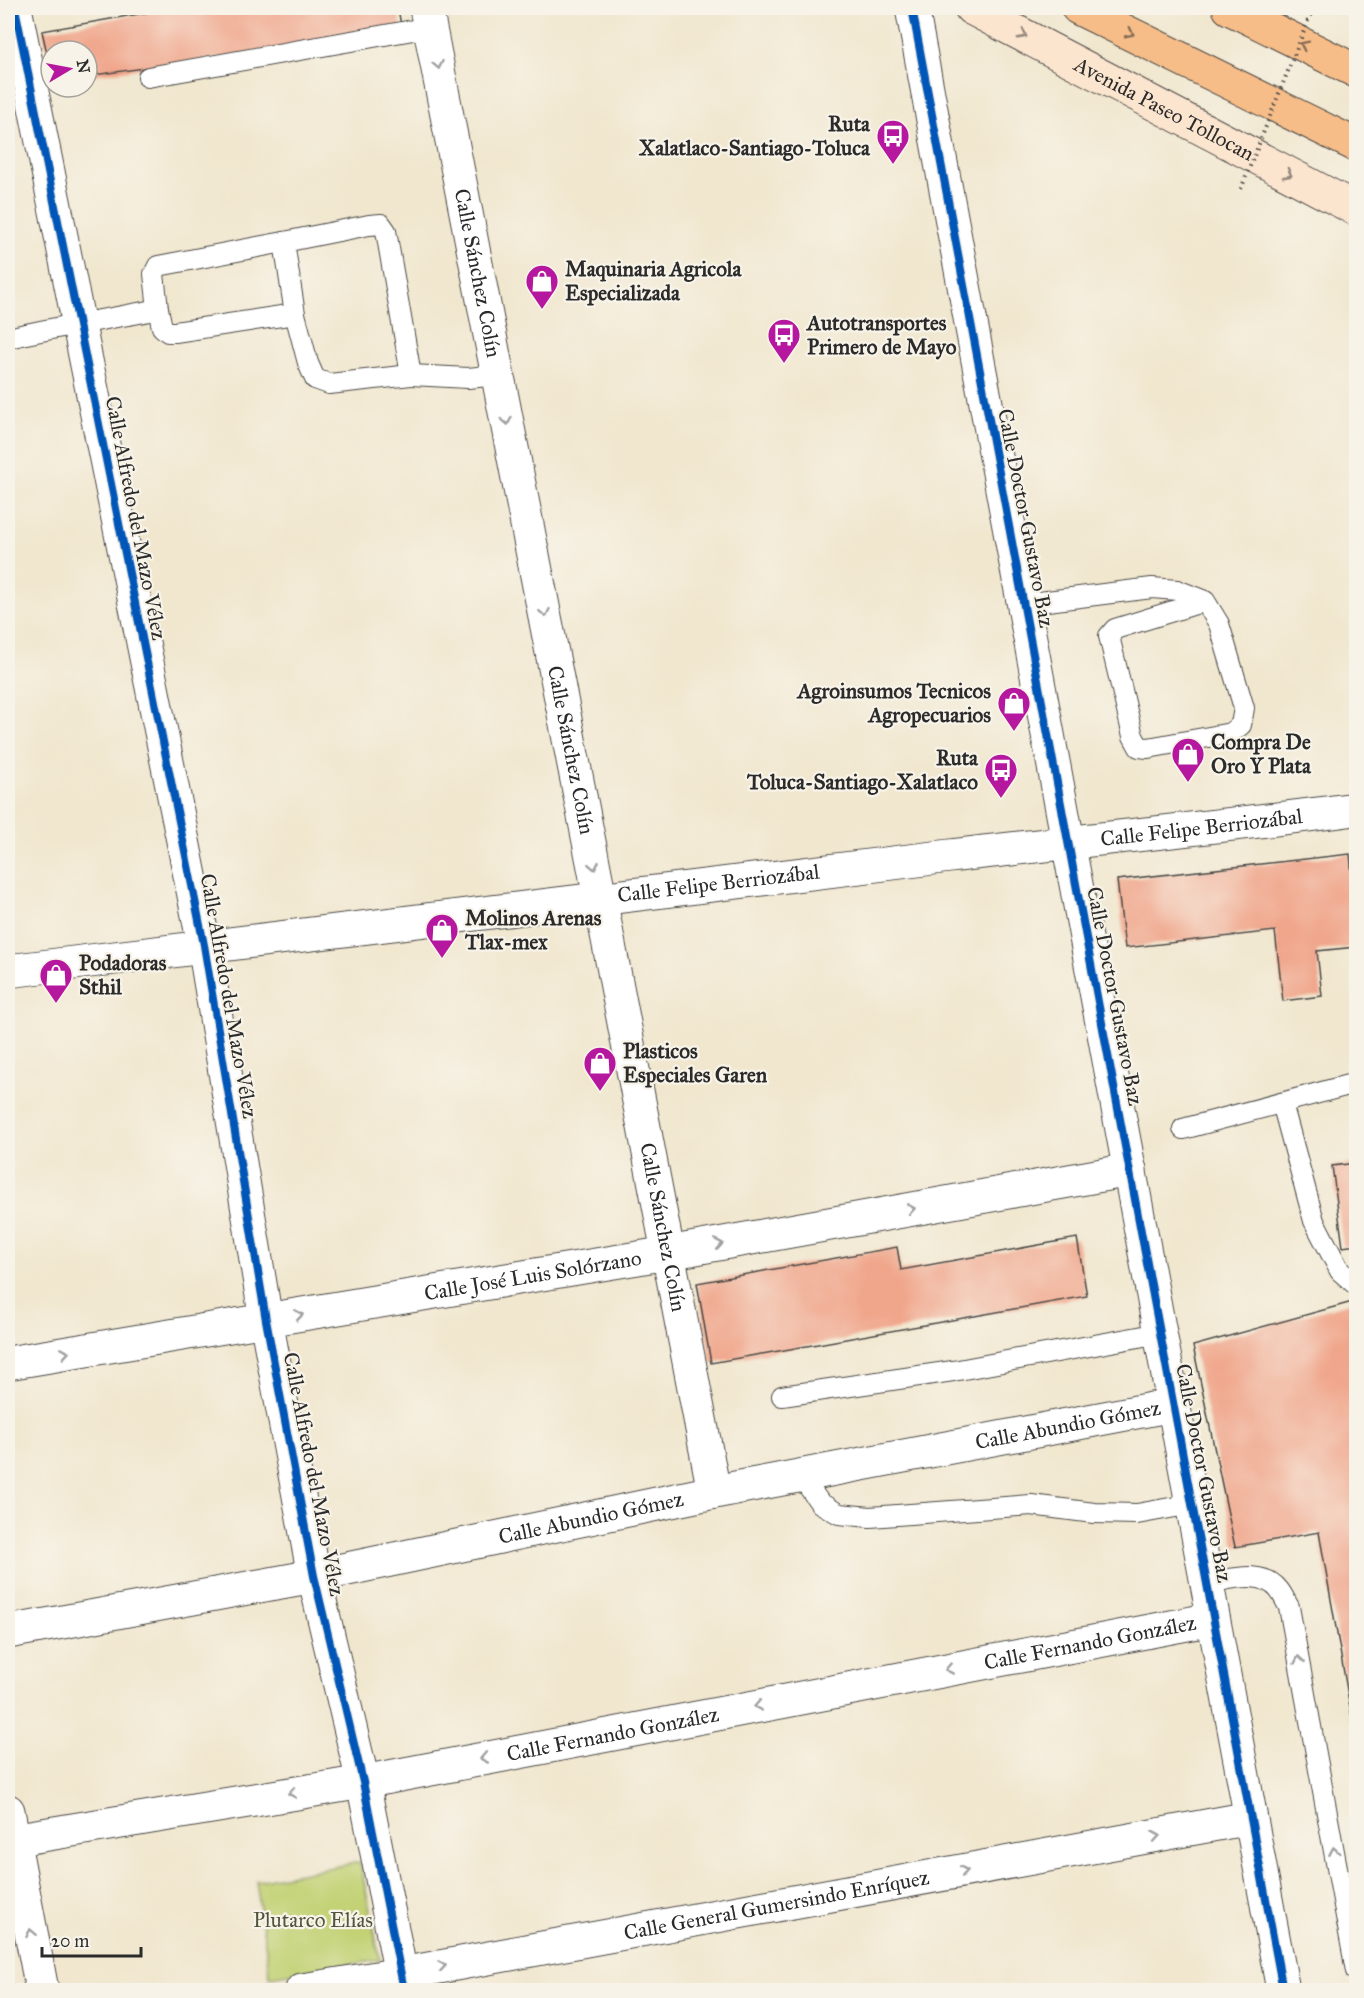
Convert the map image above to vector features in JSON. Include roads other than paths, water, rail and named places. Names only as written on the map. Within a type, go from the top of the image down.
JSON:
[{"type":"highway","points":[[1078,8],[1356,145]]},
{"type":"highway","points":[[1229,8],[1356,70]]},
{"type":"main road","name":"Avenida Paseo Tollocan","points":[[971,8],[1356,209]]},
{"type":"street","name":"Calle Alfredo del Mazo Vélez","points":[[15,8],[204,945],[266,1320],[314,1576],[363,1782],[403,1982]]},
{"type":"street","name":"Calle Doctor Gustavo Baz","points":[[912,8],[1282,1990]]},
{"type":"street","name":"Calle Sánchez Colín","points":[[428,17],[714,1492]]},
{"type":"street","name":"Calle Felipe Berriozábal","points":[[8,971],[204,945],[1356,809]]},
{"type":"street","name":"Calle José Luis Solórzano","points":[[8,1363],[668,1253],[1130,1170]]},
{"type":"street","name":"Calle Abundio Gómez","points":[[8,1632],[314,1576],[714,1492],[1173,1405]]},
{"type":"street","name":"Calle Fernando González","points":[[9,1831],[363,1782],[1213,1619]]},
{"type":"street","name":"Calle General Gumersindo Enríquez","points":[[302,1990],[403,1982],[1250,1818]]},
{"type":"street","points":[[9,1831],[42,1990]]},
{"type":"lane","points":[[148,77],[428,17]]},
{"type":"lane","points":[[295,314],[168,332],[162,327],[154,274],[158,266],[381,224],[386,231],[411,375]]},
{"type":"lane","points":[[284,242],[295,314],[308,363],[315,379],[329,384],[411,375],[468,378],[498,375]]},
{"type":"lane","points":[[8,338],[158,309]]},
{"type":"lane","points":[[1023,604],[1152,588],[1177,590],[1205,601],[1219,624],[1244,708],[1241,725],[1231,733],[1148,748],[1139,747],[1133,736],[1109,636],[1115,629],[1205,601]]},
{"type":"lane","points":[[1183,1129],[1356,1083]]},
{"type":"lane","points":[[1282,1103],[1314,1221],[1340,1271],[1356,1285]]},
{"type":"lane","points":[[782,1396],[953,1371],[1160,1333]]},
{"type":"lane","points":[[801,1476],[820,1503],[839,1514],[870,1517],[1031,1504],[1094,1513],[1137,1514],[1192,1504]]},
{"type":"lane","points":[[1206,1583],[1262,1577],[1278,1588],[1289,1607],[1356,1971]]},
{"type":"place","name":"Ruta Xalatlaco-Santiago-Toluca","points":[[893,165]]},
{"type":"place","name":"Maquinaria Agricola Especializada","points":[[542,310]]},
{"type":"place","name":"Autotransportes Primero de Mayo","points":[[784,364]]},
{"type":"place","name":"Agroinsumos Tecnicos Agropecuarios","points":[[1014,732]]},
{"type":"place","name":"Compra De Oro Y Plata","points":[[1188,783]]},
{"type":"place","name":"Ruta Toluca-Santiago-Xalatlaco","points":[[1001,799]]},
{"type":"place","name":"Molinos Arenas Tlax-mex","points":[[442,959]]},
{"type":"place","name":"Podadoras Sthil","points":[[56,1004]]},
{"type":"place","name":"Plasticos Especiales Garen","points":[[600,1092]]},
{"type":"park label","name":"Plutarco Elías","points":[[313,1920]]}]
